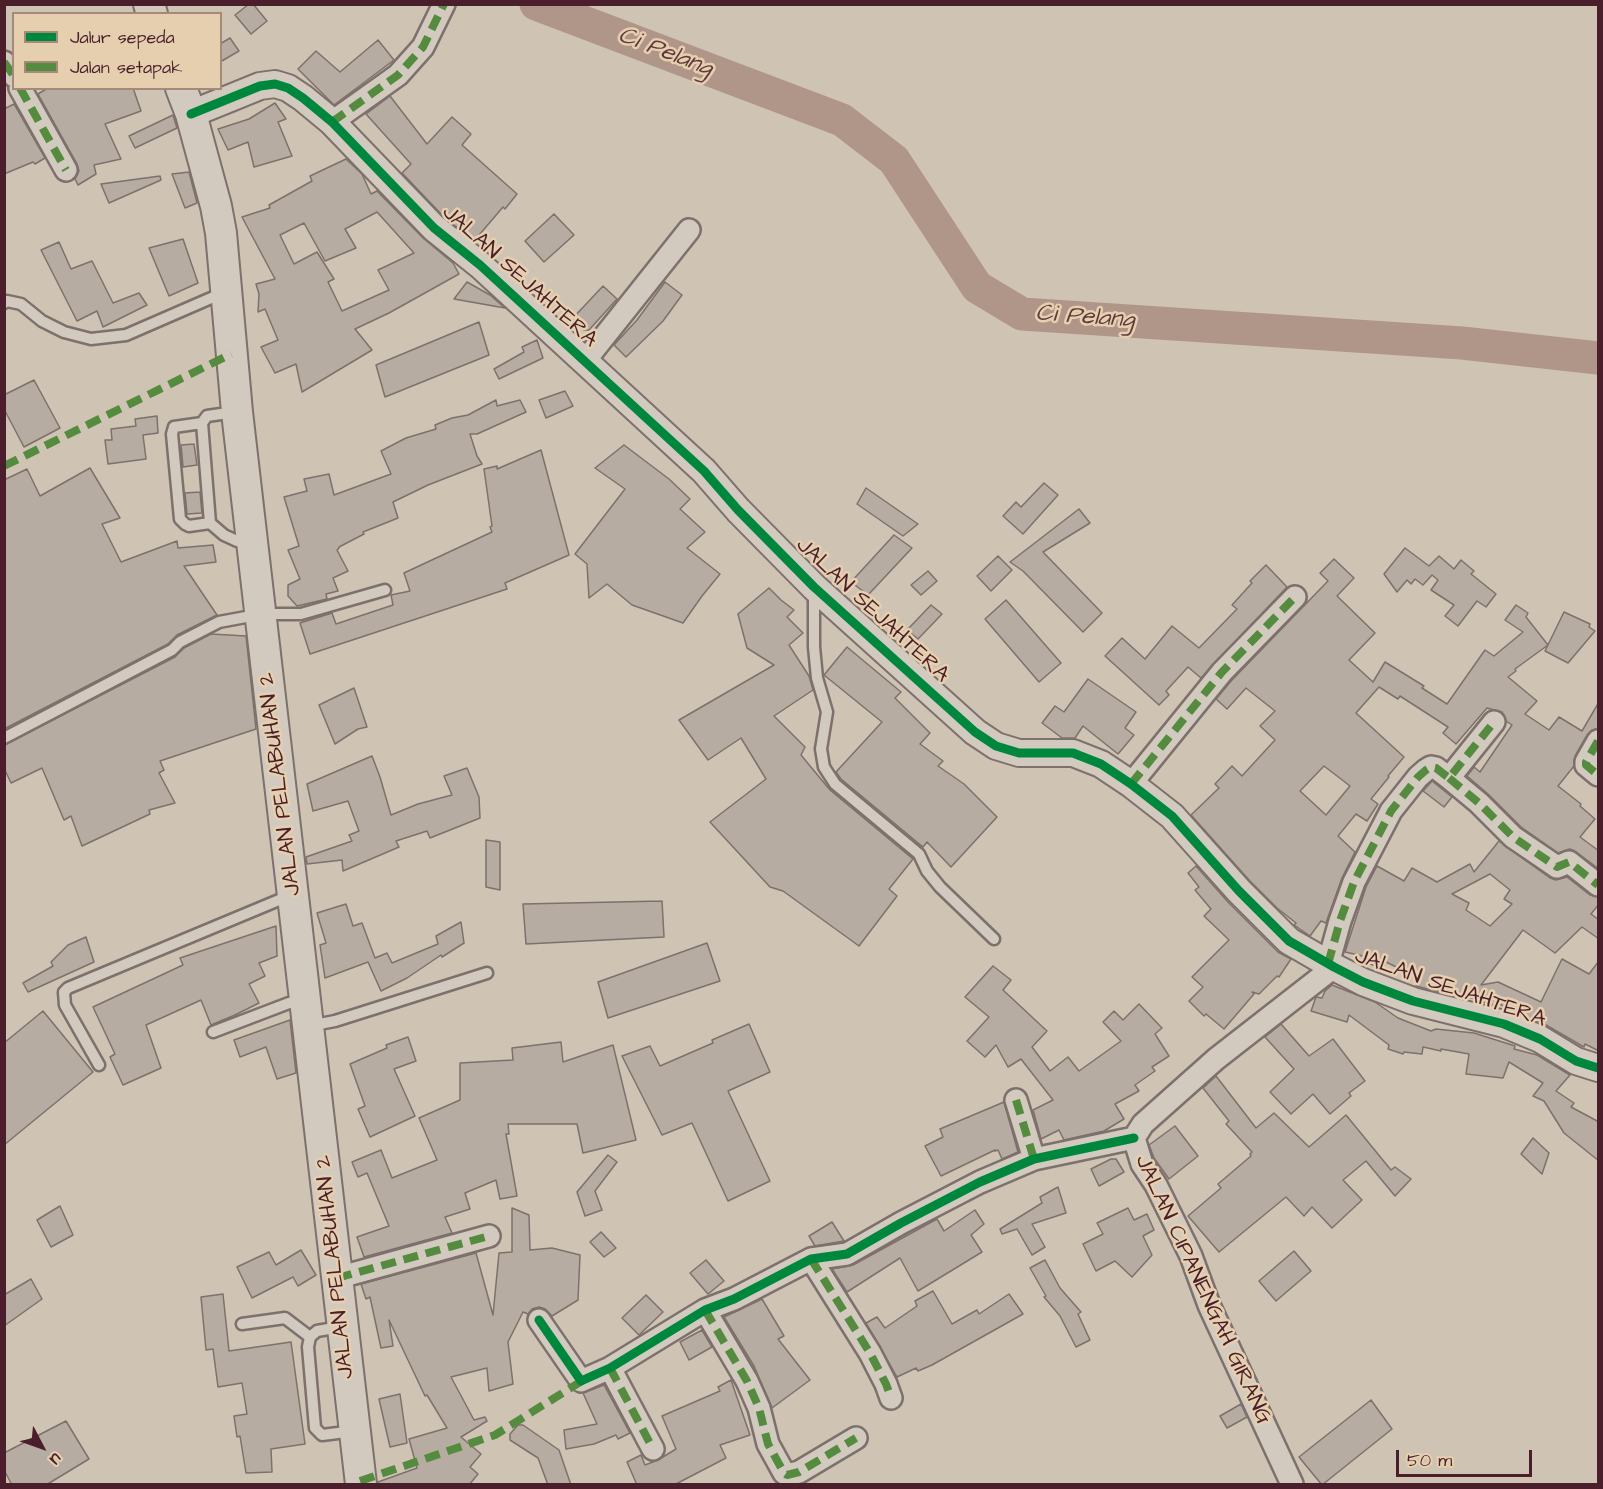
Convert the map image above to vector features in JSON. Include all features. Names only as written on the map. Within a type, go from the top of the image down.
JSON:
[{"type":"main road","name":"JALAN PELABUHAN 2","points":[[186,101],[216,206],[221,233],[237,412],[308,1012],[354,1431],[356,1484]]},
{"type":"street","points":[[332,122],[398,75],[423,47],[441,11]]},
{"type":"street","name":"JALAN SEJAHTERA","points":[[186,101],[275,84],[288,88],[303,98],[332,122],[434,228],[480,265],[704,471],[738,510],[814,587],[975,732],[996,746],[1019,753],[1073,753],[1101,764],[1172,816],[1225,876],[1289,941],[1331,966],[1363,982],[1413,1001],[1504,1024],[1540,1039],[1576,1061],[1599,1068]]},
{"type":"street","points":[[21,90],[66,170]]},
{"type":"street","points":[[584,362],[689,230]]},
{"type":"street","points":[[1131,784],[1222,672],[1295,597]]},
{"type":"street","points":[[1449,778],[1494,722]]},
{"type":"street","points":[[1599,741],[1586,765],[1599,775]]},
{"type":"street","points":[[1331,966],[1340,921],[1354,882],[1391,811],[1418,777],[1431,767],[1436,768],[1479,803],[1513,837],[1557,867],[1569,862],[1599,885]]},
{"type":"street","name":"JALAN CIPANENGAH GIRANG","points":[[1292,1485],[1209,1305],[1191,1256],[1156,1185],[1142,1164],[1134,1138],[1143,1124],[1216,1059],[1331,966]]},
{"type":"street","points":[[1016,1100],[1034,1159]]},
{"type":"street","points":[[539,1320],[581,1381],[610,1368],[705,1310],[734,1299],[811,1259],[847,1254],[980,1182],[1034,1159],[1134,1138]]},
{"type":"street","points":[[337,1278],[489,1236]]},
{"type":"street","points":[[811,1259],[870,1353],[891,1398]]},
{"type":"street","points":[[705,1310],[747,1381],[759,1408],[768,1444],[784,1473],[787,1475],[799,1472],[856,1438]]},
{"type":"street","points":[[610,1368],[653,1449]]},
{"type":"lane","points":[[4,303],[21,304],[42,321],[64,332],[92,339],[126,335],[225,292]]},
{"type":"lane","points":[[237,412],[207,416],[202,423],[210,523],[224,535],[237,541],[253,540]]},
{"type":"lane","points":[[202,423],[174,427],[172,434],[180,519],[189,526],[210,523]]},
{"type":"lane","points":[[814,587],[817,678],[827,712],[821,749],[824,767],[835,784],[919,854],[927,871],[940,887],[994,939]]},
{"type":"lane","points":[[4,738],[172,650],[180,642],[219,622],[262,614],[302,614],[385,590]]},
{"type":"lane","points":[[99,1065],[65,1005],[64,992],[68,988],[294,894]]},
{"type":"lane","points":[[213,1032],[289,1003],[335,1021],[487,973]]},
{"type":"lane","points":[[242,1324],[285,1318],[310,1337]]},
{"type":"lane","points":[[342,1326],[317,1331],[310,1337],[308,1347],[315,1428],[322,1435],[354,1431]]},
{"type":"building","points":[[249,4],[253,4],[267,21],[251,34],[235,15]]},
{"type":"building","points":[[230,38],[239,51],[222,61],[222,43]]},
{"type":"building","points":[[378,40],[394,60],[334,105],[298,69],[316,51],[340,72]]},
{"type":"building","points":[[45,90],[134,90],[141,111],[105,124],[121,159],[94,165],[96,174],[78,185],[75,179],[79,171],[77,164],[38,94]]},
{"type":"building","points":[[390,96],[427,144],[452,117],[471,134],[462,145],[517,194],[474,241],[444,217],[402,173],[411,164],[366,114]]},
{"type":"building","points":[[275,103],[286,119],[278,122],[292,156],[254,167],[248,142],[228,150],[218,129],[249,119]]},
{"type":"building","points":[[14,104],[45,158],[35,164],[33,162],[4,174],[4,109]]},
{"type":"building","points":[[173,115],[177,128],[135,148],[129,136]]},
{"type":"building","points":[[346,159],[362,174],[371,194],[377,191],[423,238],[453,263],[459,274],[355,329],[372,350],[302,392],[296,364],[275,373],[261,347],[278,340],[265,309],[258,312],[259,294],[256,284],[275,279],[242,217],[270,208],[269,205],[312,181],[310,176]],"holes":[[[377,212],[414,253],[378,270],[389,290],[342,311],[328,282],[334,279],[317,252],[294,264],[280,235],[304,223],[325,261],[356,248],[345,229]]]},
{"type":"building","points":[[189,172],[197,203],[185,208],[172,174]]},
{"type":"building","points":[[160,176],[161,180],[109,203],[101,184]]},
{"type":"building","points":[[554,214],[574,235],[544,262],[525,241]]},
{"type":"building","points":[[183,239],[198,283],[169,296],[149,248]]},
{"type":"building","points":[[59,242],[71,269],[92,261],[113,303],[139,293],[147,305],[103,327],[97,311],[77,321],[41,250]]},
{"type":"building","points":[[467,282],[490,295],[505,308],[454,299]]},
{"type":"building","points":[[665,282],[682,295],[663,321],[626,357],[614,345],[637,320]]},
{"type":"building","points":[[603,286],[617,299],[589,330],[584,330],[572,319]]},
{"type":"building","points":[[479,322],[489,355],[385,397],[376,365]]},
{"type":"building","points":[[537,340],[543,358],[499,379],[494,369],[524,352],[522,347]]},
{"type":"building","points":[[34,380],[60,428],[24,447],[4,409],[4,395]]},
{"type":"building","points":[[565,391],[573,406],[546,418],[539,400]]},
{"type":"building","points":[[496,400],[497,406],[520,400],[526,412],[477,434],[470,434],[482,464],[428,485],[393,502],[398,518],[363,532],[364,534],[337,550],[348,571],[333,578],[338,591],[326,594],[327,599],[297,606],[288,596],[288,585],[300,579],[288,550],[299,546],[284,497],[307,491],[304,479],[329,474],[334,495],[391,474],[381,451],[406,438],[436,429],[435,425],[468,415]]},
{"type":"building","points":[[157,416],[158,433],[143,435],[146,459],[108,464],[105,440],[112,440],[111,429],[136,426],[135,419]]},
{"type":"building","points":[[194,444],[197,465],[183,467],[181,445]]},
{"type":"building","points":[[624,445],[669,479],[690,499],[680,509],[705,532],[687,548],[720,574],[683,623],[632,605],[607,584],[589,598],[587,564],[575,554],[625,489],[595,468]]},
{"type":"building","points":[[541,450],[569,555],[505,583],[507,589],[310,654],[300,623],[332,613],[336,624],[393,605],[391,595],[410,591],[404,573],[492,532],[484,469],[497,466],[497,469]]},
{"type":"building","points":[[90,468],[120,518],[102,524],[121,562],[177,541],[178,548],[213,545],[216,562],[184,566],[217,615],[177,635],[168,644],[4,729],[4,480],[27,469],[40,496]]},
{"type":"building","points":[[1044,483],[1058,495],[1023,534],[1003,516],[1016,502],[1021,507]]},
{"type":"building","points":[[866,488],[918,524],[903,536],[857,504]]},
{"type":"building","points":[[200,492],[202,513],[187,514],[185,493]]},
{"type":"building","points":[[1079,509],[1090,523],[1043,552],[1102,613],[1083,632],[1023,571],[1010,562]]},
{"type":"building","points":[[894,535],[912,548],[868,595],[851,582]]},
{"type":"building","points":[[1405,548],[1429,566],[1439,556],[1454,569],[1461,560],[1474,571],[1471,574],[1496,594],[1486,607],[1477,601],[1458,626],[1445,616],[1454,605],[1431,590],[1438,580],[1432,575],[1423,585],[1415,579],[1411,584],[1407,580],[1397,592],[1384,574]]},
{"type":"building","points":[[998,556],[1012,570],[991,591],[977,576]]},
{"type":"building","points":[[1334,559],[1354,578],[1337,596],[1375,633],[1349,660],[1373,682],[1385,662],[1424,686],[1422,688],[1447,704],[1485,650],[1494,656],[1523,632],[1505,620],[1516,605],[1528,613],[1526,617],[1548,645],[1515,669],[1516,671],[1508,677],[1537,701],[1525,714],[1549,730],[1559,717],[1582,731],[1599,702],[1599,728],[1587,735],[1575,756],[1574,766],[1558,786],[1581,804],[1580,806],[1595,819],[1580,837],[1599,851],[1599,869],[1570,849],[1558,853],[1521,827],[1467,776],[1474,767],[1480,772],[1512,725],[1506,721],[1502,712],[1487,708],[1456,744],[1443,733],[1448,727],[1400,696],[1398,699],[1379,687],[1356,713],[1404,757],[1371,799],[1378,804],[1367,821],[1356,814],[1338,836],[1355,852],[1342,878],[1326,923],[1321,921],[1310,936],[1294,925],[1296,923],[1250,881],[1191,815],[1219,788],[1215,784],[1232,766],[1242,776],[1275,740],[1260,726],[1275,711],[1246,688],[1227,709],[1216,699],[1328,581],[1320,573]],"holes":[[[1324,766],[1350,786],[1326,815],[1300,791]]]},
{"type":"building","points":[[1266,565],[1287,587],[1201,678],[1188,667],[1166,691],[1169,695],[1159,705],[1105,656],[1122,638],[1145,659],[1172,626],[1199,648],[1237,609],[1232,605],[1252,583],[1250,581]]},
{"type":"building","points":[[928,571],[937,581],[921,595],[911,585]]},
{"type":"building","points":[[769,588],[794,610],[787,617],[803,633],[789,645],[809,676],[813,690],[774,716],[805,747],[801,755],[830,790],[913,859],[889,889],[897,896],[859,946],[783,891],[770,887],[710,822],[766,779],[741,738],[708,760],[679,720],[774,665],[747,648],[738,614]]},
{"type":"building","points":[[1006,600],[1061,663],[1039,682],[985,619]]},
{"type":"building","points":[[931,605],[942,614],[918,639],[907,630]]},
{"type":"building","points":[[1564,612],[1590,624],[1589,627],[1595,631],[1568,663],[1545,651]]},
{"type":"building","points":[[211,634],[246,636],[256,729],[160,761],[164,770],[159,773],[175,803],[149,810],[150,814],[82,846],[71,816],[64,820],[42,768],[11,783],[4,768],[4,745],[175,657],[184,648]]},
{"type":"building","points":[[847,647],[901,692],[895,698],[930,733],[920,744],[943,761],[938,766],[964,784],[997,817],[951,867],[927,842],[923,847],[841,779],[836,772],[882,722],[824,675]]},
{"type":"building","points":[[1088,679],[1136,712],[1125,728],[1134,735],[1118,754],[1083,726],[1075,738],[1062,738],[1042,723],[1055,706],[1064,712]]},
{"type":"building","points":[[354,688],[367,727],[358,729],[335,744],[319,705]]},
{"type":"building","points":[[372,756],[391,815],[418,804],[452,795],[444,776],[467,768],[479,797],[480,818],[430,838],[427,831],[396,841],[399,847],[343,871],[342,860],[307,864],[306,857],[352,841],[349,835],[359,831],[348,801],[313,811],[307,784]]},
{"type":"building","points":[[1432,781],[1452,797],[1444,807],[1423,791]]},
{"type":"building","points":[[486,840],[500,842],[500,890],[486,887]]},
{"type":"building","points":[[1499,841],[1550,878],[1556,880],[1567,877],[1590,895],[1599,897],[1599,904],[1591,914],[1599,920],[1599,939],[1582,927],[1555,953],[1523,930],[1481,985],[1498,982],[1541,1002],[1562,959],[1589,974],[1599,961],[1599,1051],[1585,1044],[1584,1047],[1546,1025],[1497,1003],[1496,1006],[1443,989],[1440,992],[1416,986],[1421,979],[1386,962],[1383,969],[1365,962],[1367,957],[1345,952],[1366,887],[1377,866],[1404,881],[1412,868],[1437,882],[1470,864],[1474,872]],"holes":[[[1490,874],[1510,890],[1504,899],[1512,904],[1490,926],[1466,910],[1469,903],[1452,894]]]},
{"type":"building","points":[[1196,866],[1278,952],[1291,959],[1279,977],[1277,976],[1259,994],[1252,992],[1254,994],[1224,1029],[1206,1014],[1204,1016],[1189,1001],[1203,987],[1192,977],[1229,940],[1204,916],[1211,909],[1195,890],[1199,887],[1188,873]]},
{"type":"building","points":[[662,901],[664,937],[526,944],[523,904]]},
{"type":"building","points":[[346,904],[353,926],[362,923],[375,958],[387,953],[392,963],[438,944],[436,936],[461,922],[464,943],[381,991],[368,962],[325,978],[320,945],[326,943],[317,913]]},
{"type":"building","points":[[276,926],[277,956],[259,963],[265,976],[249,984],[259,1003],[211,1025],[201,1000],[146,1025],[161,1068],[123,1085],[110,1057],[115,1054],[93,1007],[183,965],[180,958]]},
{"type":"building","points":[[86,937],[94,962],[28,992],[23,983],[53,966],[51,962],[68,945]]},
{"type":"building","points":[[707,943],[720,981],[608,1018],[598,982]]},
{"type":"building","points":[[993,966],[1011,980],[1003,990],[1047,1031],[1032,1047],[1050,1071],[1068,1057],[1079,1071],[1121,1041],[1103,1022],[1114,1011],[1123,1020],[1139,1004],[1162,1028],[1155,1034],[1169,1056],[1152,1067],[1155,1071],[1135,1085],[1139,1091],[1115,1104],[1124,1119],[1104,1131],[1064,1140],[1059,1130],[1041,1139],[1033,1110],[1053,1100],[1021,1059],[1008,1067],[996,1045],[985,1057],[967,1041],[989,1017],[965,997]]},
{"type":"building","points":[[1332,985],[1375,1002],[1398,1018],[1431,1031],[1436,1029],[1474,1033],[1515,1046],[1514,1049],[1537,1055],[1570,1075],[1556,1091],[1574,1103],[1571,1107],[1599,1122],[1599,1161],[1564,1133],[1544,1101],[1533,1096],[1543,1083],[1509,1062],[1503,1078],[1466,1074],[1469,1054],[1423,1047],[1422,1054],[1404,1052],[1403,1054],[1388,1049],[1389,1045],[1349,1015],[1347,1022],[1311,1011],[1316,997],[1322,998],[1325,991]]},
{"type":"building","points":[[43,1011],[93,1072],[4,1145],[4,1043]]},
{"type":"building","points":[[290,1020],[296,1073],[277,1079],[266,1047],[240,1057],[234,1040]]},
{"type":"building","points":[[749,1024],[770,1072],[728,1091],[770,1181],[728,1201],[692,1123],[662,1135],[622,1056],[650,1046],[660,1066],[713,1043],[712,1040]]},
{"type":"building","points":[[1281,1024],[1309,1056],[1333,1039],[1365,1081],[1349,1093],[1351,1096],[1330,1114],[1313,1094],[1291,1114],[1270,1092],[1294,1069],[1265,1037]]},
{"type":"building","points":[[408,1037],[416,1061],[394,1069],[415,1116],[370,1137],[358,1109],[365,1106],[350,1064],[387,1048],[386,1045]]},
{"type":"building","points":[[561,1042],[563,1062],[613,1045],[636,1140],[583,1153],[577,1124],[508,1124],[509,1134],[506,1134],[517,1196],[500,1199],[496,1180],[465,1193],[470,1209],[445,1217],[452,1233],[364,1257],[357,1237],[389,1226],[367,1173],[358,1177],[352,1162],[381,1150],[392,1178],[437,1160],[419,1118],[460,1100],[460,1063],[513,1060],[512,1048]]},
{"type":"building","points":[[1216,1076],[1256,1128],[1274,1113],[1309,1147],[1346,1115],[1391,1170],[1395,1167],[1411,1179],[1395,1196],[1366,1161],[1343,1180],[1362,1200],[1332,1228],[1312,1207],[1304,1216],[1286,1197],[1219,1252],[1188,1216],[1221,1188],[1218,1184],[1251,1156],[1252,1152],[1226,1124],[1229,1121],[1203,1088]]},
{"type":"building","points":[[1004,1102],[1018,1152],[1002,1159],[998,1150],[995,1150],[941,1176],[925,1146],[943,1137],[940,1129]]},
{"type":"building","points":[[1175,1126],[1198,1156],[1169,1179],[1154,1158],[1149,1145]]},
{"type":"building","points":[[1533,1138],[1549,1153],[1542,1174],[1521,1154]]},
{"type":"building","points":[[608,1155],[617,1162],[595,1191],[602,1210],[585,1216],[577,1192]]},
{"type":"building","points":[[1111,1159],[1116,1159],[1124,1172],[1099,1186],[1091,1169]]},
{"type":"building","points":[[1058,1187],[1066,1213],[1032,1224],[1045,1247],[1032,1255],[1017,1229],[1002,1234],[1000,1229],[1042,1203],[1040,1197]]},
{"type":"building","points":[[60,1206],[73,1235],[51,1247],[37,1220]]},
{"type":"building","points":[[512,1208],[529,1215],[530,1250],[552,1248],[580,1255],[578,1300],[552,1316],[539,1307],[532,1309],[528,1314],[523,1312],[508,1342],[513,1384],[489,1391],[487,1368],[451,1377],[474,1420],[485,1417],[487,1421],[461,1437],[481,1454],[470,1467],[478,1474],[469,1485],[378,1485],[378,1482],[417,1468],[409,1439],[447,1428],[427,1395],[425,1396],[389,1320],[393,1346],[381,1348],[370,1297],[366,1299],[361,1284],[476,1253],[493,1315],[499,1253],[512,1252]]},
{"type":"building","points":[[1128,1208],[1134,1220],[1147,1214],[1154,1230],[1143,1236],[1152,1255],[1132,1277],[1115,1261],[1096,1271],[1083,1244],[1103,1234],[1097,1223]]},
{"type":"building","points":[[975,1210],[984,1224],[971,1235],[982,1252],[918,1291],[900,1258],[847,1292],[832,1269],[853,1265],[937,1219],[944,1231]]},
{"type":"building","points":[[832,1222],[844,1241],[815,1246],[809,1236]]},
{"type":"building","points":[[601,1232],[616,1248],[604,1257],[590,1242]]},
{"type":"building","points":[[301,1250],[316,1275],[298,1286],[293,1277],[252,1298],[237,1267],[269,1252],[276,1265]]},
{"type":"building","points":[[1294,1251],[1311,1271],[1276,1301],[1259,1281]]},
{"type":"building","points":[[706,1260],[724,1281],[708,1294],[690,1273]]},
{"type":"building","points":[[1045,1260],[1060,1288],[1081,1312],[1078,1314],[1090,1340],[1076,1347],[1060,1316],[1044,1297],[1046,1296],[1030,1268]]},
{"type":"building","points":[[31,1279],[42,1299],[4,1326],[4,1295]]},
{"type":"building","points":[[933,1291],[952,1324],[977,1310],[979,1314],[1009,1294],[1023,1314],[932,1365],[918,1371],[916,1368],[897,1377],[866,1323],[877,1317],[885,1328],[917,1306],[915,1301]]},
{"type":"building","points":[[223,1294],[229,1351],[291,1342],[305,1444],[271,1449],[272,1472],[246,1473],[234,1416],[247,1414],[242,1383],[218,1387],[213,1349],[206,1350],[201,1297]]},
{"type":"building","points":[[646,1295],[663,1312],[639,1335],[622,1318]]},
{"type":"building","points":[[762,1299],[784,1336],[778,1339],[810,1380],[772,1408],[754,1366],[724,1317]]},
{"type":"building","points":[[702,1330],[712,1347],[689,1360],[680,1342]]},
{"type":"building","points":[[731,1380],[750,1435],[720,1445],[726,1458],[674,1485],[637,1485],[627,1462],[641,1455],[645,1465],[676,1449],[662,1416],[720,1391],[718,1387]]},
{"type":"building","points":[[604,1385],[630,1433],[618,1439],[616,1435],[594,1444],[566,1449],[564,1430],[597,1424],[583,1393]]},
{"type":"building","points":[[400,1394],[407,1443],[390,1447],[379,1399]]},
{"type":"building","points":[[1371,1400],[1392,1429],[1322,1485],[1299,1457]]},
{"type":"building","points":[[1241,1404],[1247,1417],[1227,1428],[1220,1416]]},
{"type":"building","points":[[66,1421],[89,1459],[46,1485],[12,1485],[4,1470],[4,1453]]},
{"type":"building","points":[[518,1425],[523,1425],[559,1450],[571,1485],[548,1485],[538,1458],[510,1440],[510,1434]]},
{"type":"waterway","name":"Ci Pelang","points":[[536,4],[842,120],[894,160],[977,287],[1022,314],[1462,343],[1598,358]]},
{"type":"marked path","points":[[332,122],[398,75],[423,47],[444,4]]},
{"type":"marked path","points":[[4,62],[12,73]]},
{"type":"marked path","points":[[21,90],[66,170]]},
{"type":"marked path","points":[[4,466],[231,354]]},
{"type":"marked path","points":[[1131,784],[1222,672],[1295,597]]},
{"type":"marked path","points":[[1328,964],[1354,882],[1391,811],[1418,777],[1431,767],[1449,778],[1494,722]]},
{"type":"marked path","points":[[1598,741],[1586,762],[1586,765],[1598,775]]},
{"type":"marked path","points":[[1449,778],[1479,803],[1513,837],[1557,867],[1569,862],[1598,885]]},
{"type":"marked path","points":[[1016,1100],[1034,1159]]},
{"type":"marked path","points":[[337,1278],[489,1236]]},
{"type":"marked path","points":[[811,1259],[870,1353],[891,1398]]},
{"type":"marked path","points":[[705,1310],[747,1381],[759,1408],[768,1444],[784,1473],[787,1475],[799,1472],[856,1438]]},
{"type":"marked path","points":[[610,1368],[653,1449]]},
{"type":"marked path","points":[[360,1481],[495,1435],[585,1379]]},
{"type":"cycle path","points":[[191,114],[260,86],[275,84],[288,88],[303,98],[332,122],[434,228],[480,265],[704,471],[738,510],[814,587],[975,732],[996,746],[1019,753],[1073,753],[1101,764],[1172,816],[1239,891],[1289,941],[1334,967],[1363,982],[1413,1001],[1504,1024],[1540,1039],[1576,1061],[1598,1068]]},
{"type":"cycle path","points":[[539,1320],[581,1381],[610,1368],[705,1310],[734,1299],[811,1259],[847,1254],[980,1182],[1034,1159],[1134,1138]]}]
